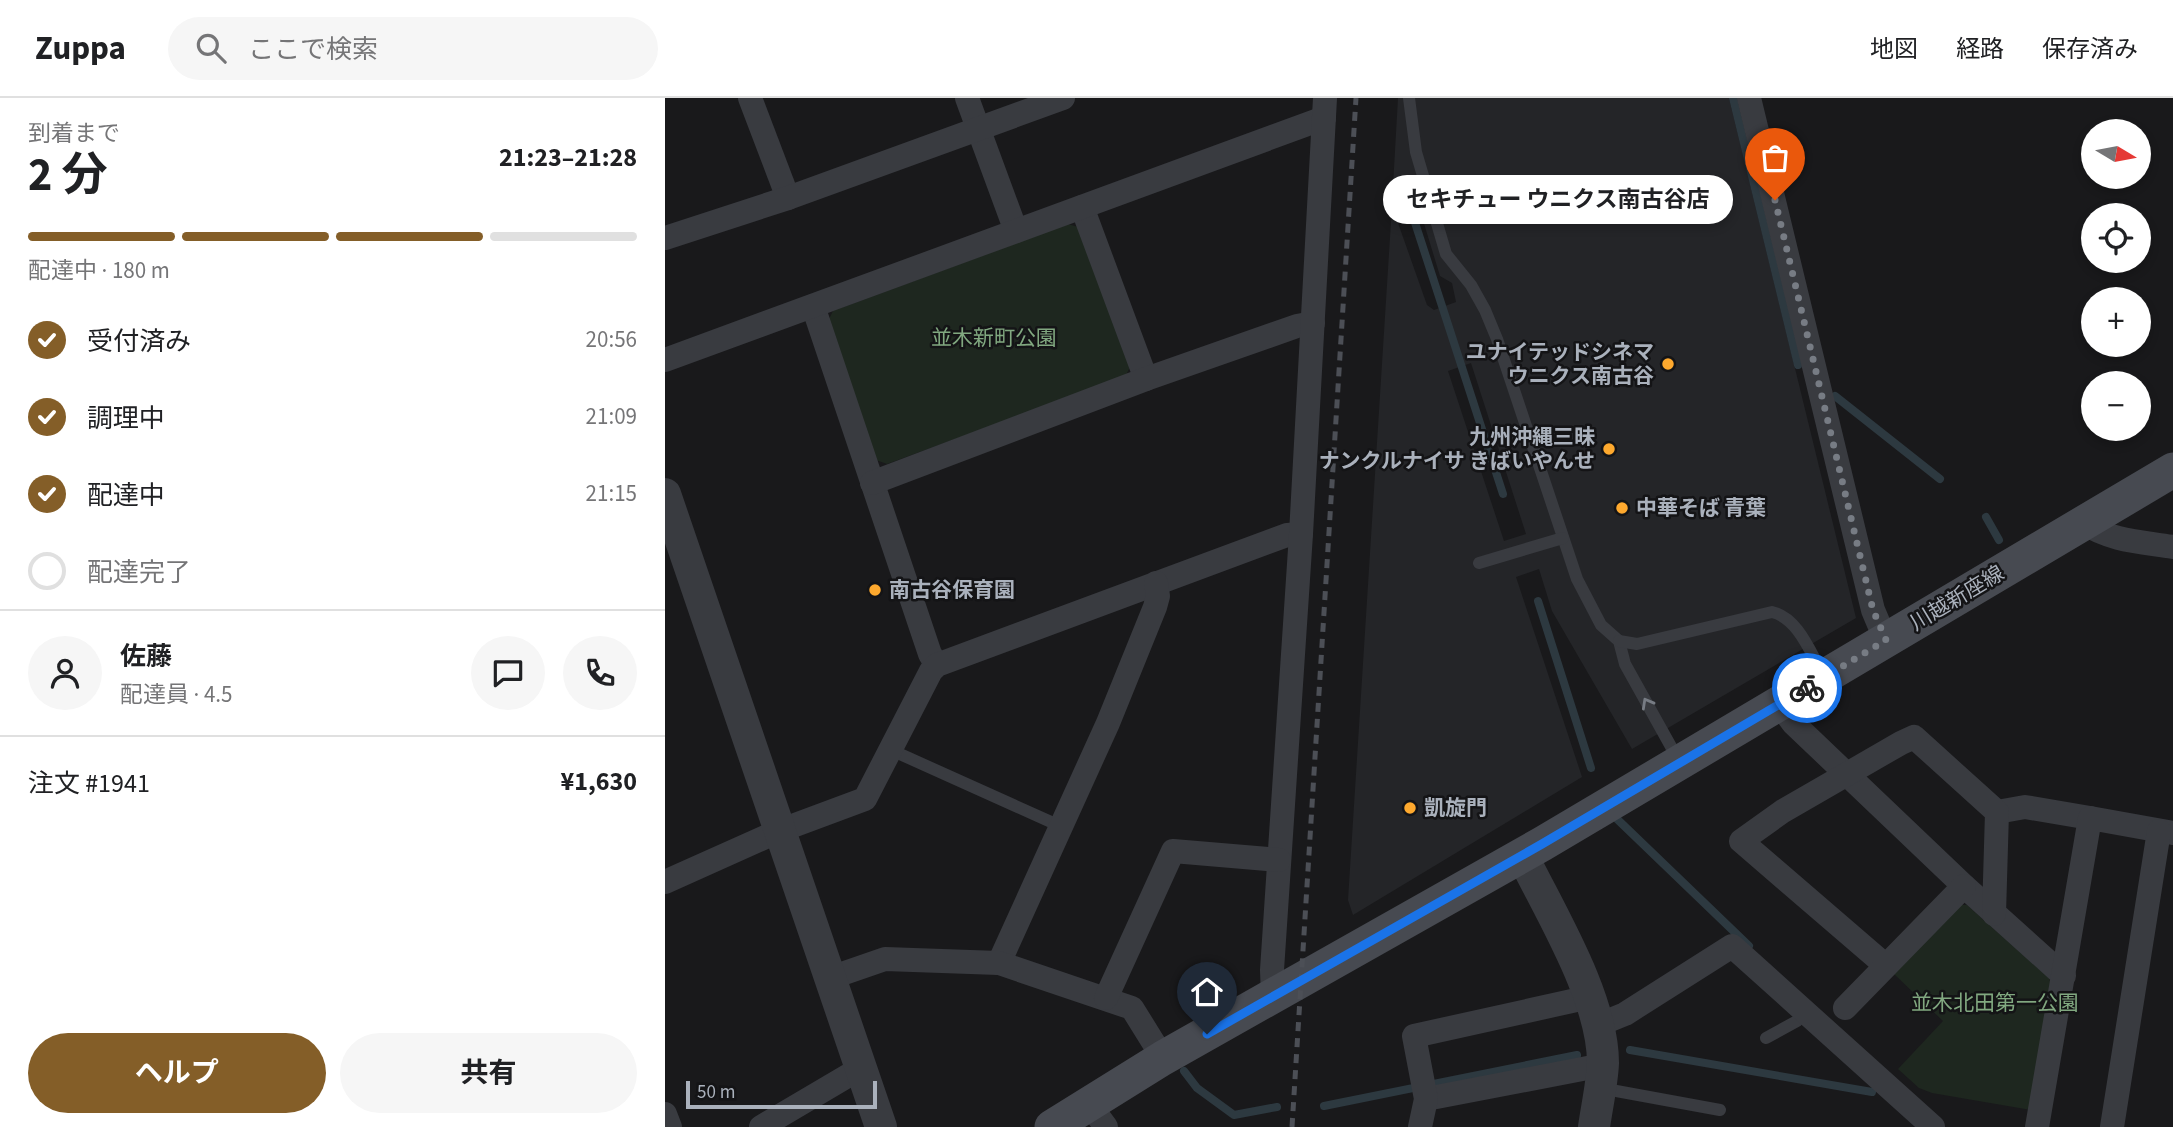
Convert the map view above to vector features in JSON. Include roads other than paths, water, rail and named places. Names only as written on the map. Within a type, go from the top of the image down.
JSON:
[{"type":"main road","name":"川越新座線","points":[[1052,1127],[1098,1116],[1163,1058],[1522,855],[2173,470]]},
{"type":"street","points":[[750,98],[788,198]]},
{"type":"street","points":[[967,98],[1016,231]]},
{"type":"street","points":[[665,238],[788,198],[1063,98]]},
{"type":"street","points":[[1749,98],[1873,610],[1886,640]]},
{"type":"street","points":[[665,360],[1082,207],[1325,108],[1301,534],[1272,970],[1273,997]]},
{"type":"street","points":[[1082,207],[1146,379]]},
{"type":"street","points":[[813,306],[930,654],[937,665]]},
{"type":"street","points":[[873,483],[1146,379],[1297,326],[1313,323]]},
{"type":"street","points":[[665,494],[881,1127]]},
{"type":"street","points":[[2084,523],[2098,532],[2115,537],[2173,547]]},
{"type":"street","points":[[665,882],[779,831],[865,799],[931,671],[937,665],[1287,535],[1301,534]]},
{"type":"street","points":[[999,963],[1108,723],[1155,607],[1156,583]]},
{"type":"street","points":[[1779,704],[1793,723],[1963,887],[2064,976]]},
{"type":"street","points":[[1885,965],[1741,841],[1783,811],[1914,737],[1997,812],[1994,914]]},
{"type":"street","points":[[1997,812],[2025,807],[2166,832],[2112,1127]]},
{"type":"street","points":[[2037,1127],[2090,818]]},
{"type":"street","points":[[1106,998],[1173,851],[1279,860]]},
{"type":"street","points":[[1522,855],[1594,1011],[1601,1077],[1594,1127]]},
{"type":"street","points":[[1845,1008],[1963,887]]},
{"type":"street","points":[[1420,1127],[1426,1099],[1414,1036],[1594,1011],[1625,1014],[1732,946],[1933,1127]]},
{"type":"street","points":[[830,978],[885,959],[999,963],[1132,1008],[1163,1058]]},
{"type":"street","points":[[761,1127],[861,1068]]},
{"type":"street","points":[[1426,1099],[1601,1077]]},
{"type":"lane","points":[[1409,98],[1416,152],[1446,254],[1471,285],[1485,310],[1577,579],[1601,625],[1619,641],[1637,644],[1772,612],[1781,614],[1793,624],[1825,677]]},
{"type":"lane","points":[[1479,563],[1563,538]]},
{"type":"lane","points":[[1619,641],[1625,664],[1679,762]]},
{"type":"lane","points":[[891,750],[1060,826]]},
{"type":"lane","points":[[1766,1038],[1797,1021],[1805,1012]]},
{"type":"lane","points":[[1601,1077],[1720,1110]]},
{"type":"waterway","points":[[1733,98],[1798,365]]},
{"type":"waterway","points":[[1407,198],[1503,494]]},
{"type":"waterway","points":[[1835,396],[1940,479]]},
{"type":"waterway","points":[[1986,517],[1999,540]]},
{"type":"waterway","points":[[1538,601],[1591,768]]},
{"type":"waterway","points":[[1617,819],[1749,946]]},
{"type":"waterway","points":[[1630,1050],[1872,1092]]},
{"type":"waterway","points":[[1324,1106],[1577,1055]]},
{"type":"waterway","points":[[1184,1071],[1197,1088],[1234,1115],[1277,1107]]},
{"type":"railway","points":[[1292,1127],[1356,98]]},
{"type":"place","name":"セキチュー ウニクス南古谷店","points":[[1775,200]]},
{"type":"place","name":"ユナイテッドシネマ ウニクス南古谷","points":[[1668,364]]},
{"type":"place","name":"九州沖縄三昧 ナンクルナイサ きばいやんせ","points":[[1609,449]]},
{"type":"place","name":"中華そば 青葉","points":[[1622,508]]},
{"type":"place","name":"南古谷保育園","points":[[875,590]]},
{"type":"place","name":"凱旋門","points":[[1410,808]]},
{"type":"park label","name":"並木新町公園","points":[[994,338]]},
{"type":"park label","name":"並木北田第一公園","points":[[1995,1003]]}]
